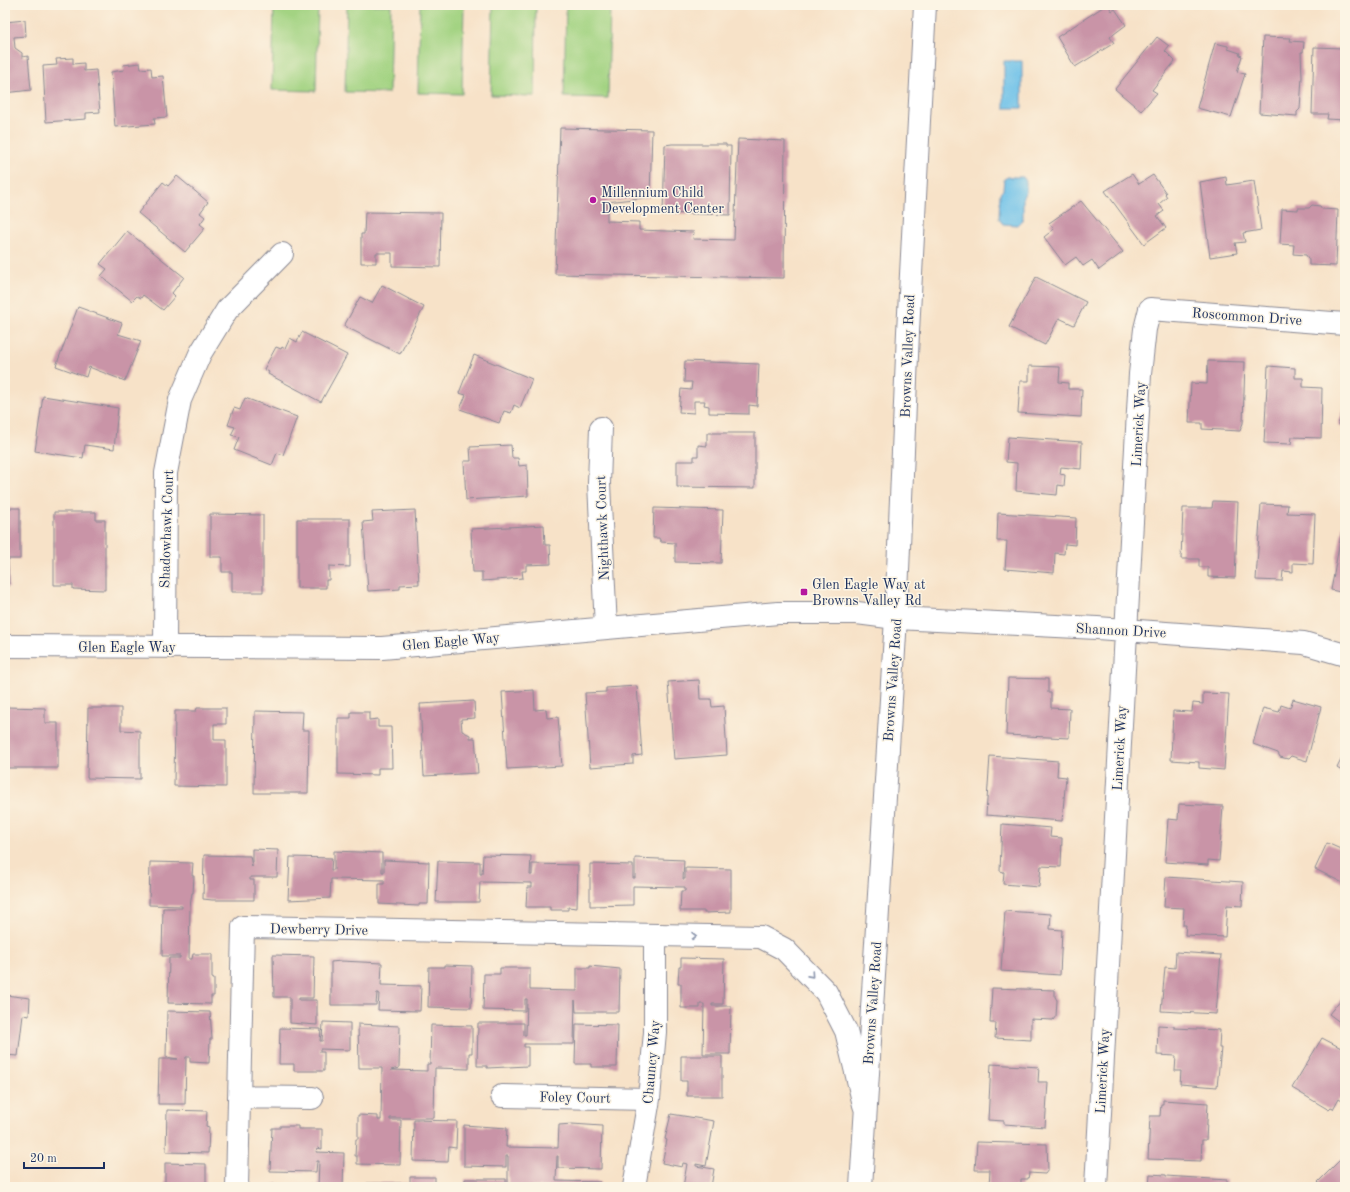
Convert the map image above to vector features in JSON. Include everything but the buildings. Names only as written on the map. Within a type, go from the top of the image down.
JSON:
[{"type":"street","name":"Browns Valley Road","points":[[860,1187],[896,618],[908,332],[925,5]]},
{"type":"street","name":"Shadowhawk Court","points":[[165,647],[164,606],[166,473],[180,400],[200,354],[227,310],[282,254]]},
{"type":"street","name":"Roscommon Drive","points":[[1150,309],[1345,324]]},
{"type":"street","name":"Limerick Way","points":[[1096,1187],[1140,374],[1145,329],[1150,309]]},
{"type":"street","name":"Nighthawk Court","points":[[602,428],[599,483],[606,628]]},
{"type":"street","name":"Glen Eagle Way","points":[[5,646],[382,648],[778,613],[857,613],[896,618]]},
{"type":"street","name":"Shannon Drive","points":[[896,618],[1126,630],[1304,643],[1345,655]]},
{"type":"street","name":"Dewberry Drive","points":[[236,1187],[243,927],[655,936]]},
{"type":"street","points":[[655,936],[761,937],[784,949],[826,992],[846,1031],[865,1110]]},
{"type":"street","name":"Chauncy Way","points":[[634,1187],[649,1099],[655,1032],[655,936]]},
{"type":"street","name":"Foley Court","points":[[502,1096],[649,1099]]},
{"type":"street","points":[[239,1097],[312,1098]]},
{"type":"green space","points":[[274,5],[318,5],[316,91],[272,90]]},
{"type":"green space","points":[[347,5],[391,5],[389,93],[345,92]]},
{"type":"green space","points":[[420,5],[464,5],[462,94],[418,93]]},
{"type":"green space","points":[[493,5],[536,5],[535,96],[491,95]]},
{"type":"green space","points":[[566,5],[610,5],[608,98],[564,97]]},
{"type":"water","points":[[1004,61],[1022,61],[1022,108],[1004,108]]},
{"type":"water","points":[[1008,177],[1023,177],[1026,181],[1026,193],[1023,196],[1023,219],[1017,225],[1003,224],[999,219],[1000,193],[1003,190],[1004,179]]},
{"type":"place","name":"Millennium Child Development Center","points":[[593,200]]},
{"type":"place","name":"Glen Eagle Way at Browns Valley Rd","points":[[804,592]]}]
